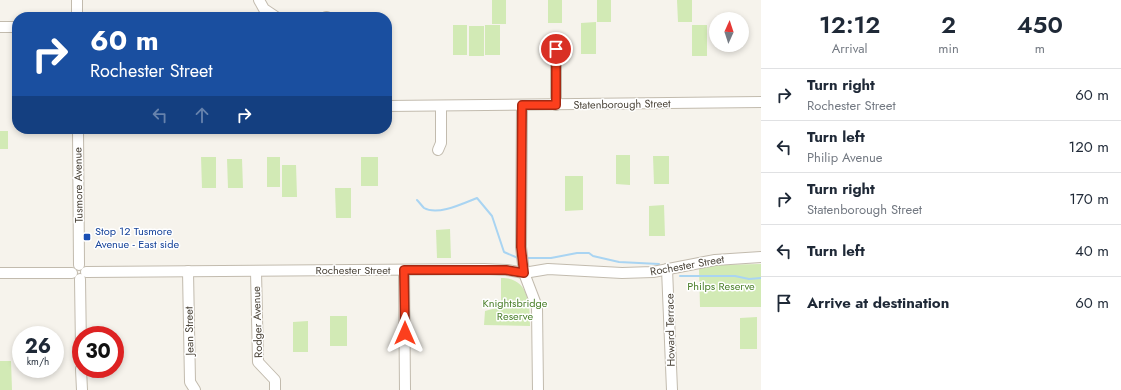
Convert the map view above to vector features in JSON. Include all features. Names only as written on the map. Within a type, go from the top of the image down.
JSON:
[{"type":"street","points":[[77,0],[77,12]]},
{"type":"street","points":[[259,0],[264,9],[268,12]]},
{"type":"street","points":[[0,27],[12,27]]},
{"type":"street","points":[[556,49],[556,105]]},
{"type":"street","name":"Statenborough Street","points":[[392,106],[761,102]]},
{"type":"street","points":[[522,105],[522,258],[524,273],[538,307],[538,390]]},
{"type":"street","points":[[438,150],[441,143],[441,106]]},
{"type":"street","name":"Tusmore Avenue","points":[[78,134],[80,326]]},
{"type":"street","name":"Rochester Street","points":[[0,273],[404,270],[506,270],[524,273],[548,270],[622,273],[654,272],[715,260],[761,257]]},
{"type":"street","name":"Howard Terrace","points":[[667,269],[672,390]]},
{"type":"street","points":[[404,270],[405,390]]},
{"type":"street","name":"Jean Street","points":[[188,271],[190,382],[194,390]]},
{"type":"street","name":"Rodger Avenue","points":[[256,271],[258,362],[275,380],[275,390]]},
{"type":"street","points":[[81,378],[82,390]]},
{"type":"green space","points":[[492,0],[506,0],[506,24],[492,24]]},
{"type":"green space","points":[[548,0],[562,0],[562,23],[548,23]]},
{"type":"green space","points":[[597,0],[611,0],[611,22],[597,22]]},
{"type":"green space","points":[[677,0],[692,0],[692,22],[678,22]]},
{"type":"green space","points":[[596,22],[596,54],[581,54],[581,23]]},
{"type":"green space","points":[[453,25],[467,25],[467,55],[453,55]]},
{"type":"green space","points":[[485,25],[500,25],[500,55],[485,55]]},
{"type":"green space","points":[[692,25],[707,25],[707,56],[692,56]]},
{"type":"green space","points":[[469,26],[484,26],[484,56],[469,56]]},
{"type":"green space","points":[[0,131],[8,131],[8,149],[0,149]]},
{"type":"green space","points":[[616,155],[630,155],[630,185],[616,184]]},
{"type":"green space","points":[[653,156],[669,156],[669,184],[654,184]]},
{"type":"green space","points":[[201,157],[216,157],[216,188],[202,188]]},
{"type":"green space","points":[[267,157],[280,157],[280,187],[267,187]]},
{"type":"green space","points":[[361,157],[378,157],[378,186],[361,186]]},
{"type":"green space","points":[[227,159],[242,159],[243,188],[228,188]]},
{"type":"green space","points":[[282,165],[296,165],[297,197],[282,197]]},
{"type":"green space","points":[[565,176],[583,176],[583,210],[565,211]]},
{"type":"green space","points":[[335,188],[351,188],[351,218],[336,218]]},
{"type":"green space","points":[[664,205],[665,236],[649,236],[649,206]]},
{"type":"green space","points":[[450,229],[451,258],[437,258],[436,230]]},
{"type":"green space","name":"Philps Reserve","points":[[761,264],[761,307],[700,307],[699,269],[716,265]]},
{"type":"green space","name":"Knightsbridge Reserve","points":[[501,278],[510,279],[517,282],[522,287],[528,301],[530,326],[484,325],[485,311],[496,308],[501,301]]},
{"type":"green space","points":[[330,316],[347,316],[347,346],[330,346]]},
{"type":"green space","points":[[757,317],[757,349],[740,349],[740,318]]},
{"type":"green space","points":[[308,321],[308,352],[293,352],[293,322]]},
{"type":"green space","points":[[0,361],[11,361],[12,390],[0,390]]},
{"type":"waterway","points":[[417,200],[424,208],[436,211],[451,208],[477,198],[492,216],[504,252],[518,258]]},
{"type":"waterway","points":[[525,258],[551,258],[577,253],[589,253],[593,256],[619,262],[659,264]]},
{"type":"waterway","points":[[680,276],[735,276],[749,279],[761,278]]},
{"type":"place","name":"Stop 12 Tusmore Avenue - East side","points":[[87,237]]},
{"type":"route","points":[[405,333],[404,270],[484,269],[524,273],[521,247],[522,105],[556,105],[556,49]]}]
